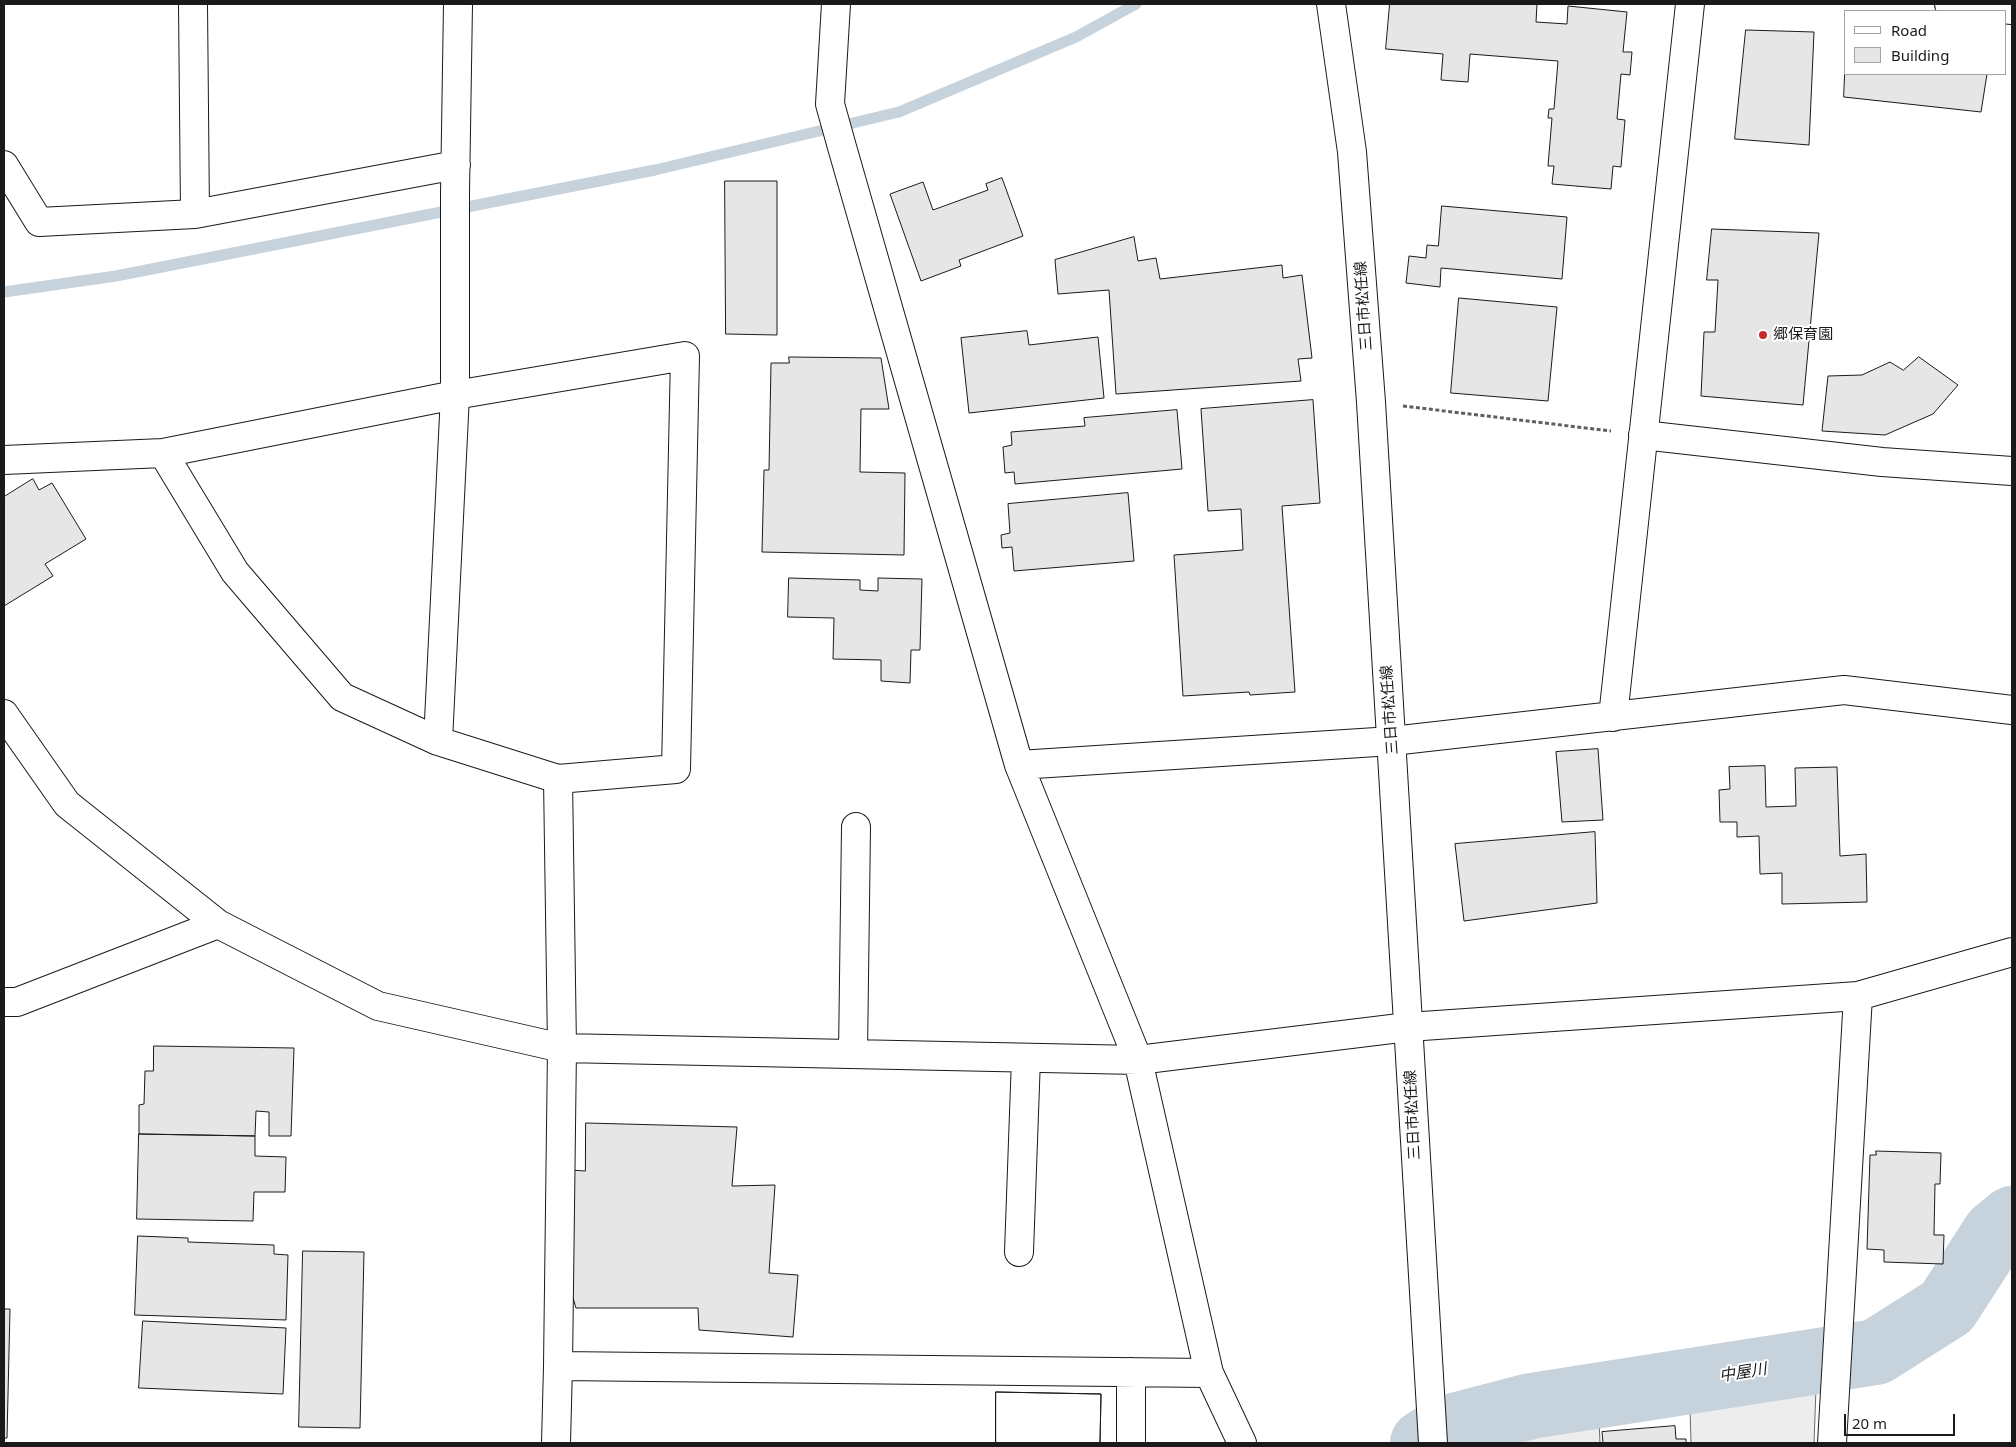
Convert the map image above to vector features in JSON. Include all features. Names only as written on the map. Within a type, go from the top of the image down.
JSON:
[{"type":"street","points":[[193,4],[195,214]]},
{"type":"street","points":[[438,741],[455,395],[455,193],[458,4]]},
{"type":"street","points":[[836,4],[830,104],[842,147],[1019,765],[1138,1060],[1209,1373],[1242,1443]]},
{"type":"street","name":"三日市松任線","points":[[1331,4],[1352,152],[1371,402],[1432,1431]]},
{"type":"street","points":[[1613,717],[1690,4]]},
{"type":"street","points":[[1949,4],[2012,10]]},
{"type":"street","points":[[4,165],[40,222],[195,214],[456,165]]},
{"type":"street","points":[[4,460],[163,453],[455,395],[685,356],[676,769],[558,779],[438,741],[342,697],[235,572],[163,453]]},
{"type":"street","points":[[1643,435],[1882,462],[2012,471]]},
{"type":"street","points":[[1019,765],[1392,741],[1844,690],[2012,710]]},
{"type":"street","points":[[4,714],[67,804],[218,924],[378,1006],[562,1048],[1138,1060],[1408,1026],[1858,996],[2012,952]]},
{"type":"street","points":[[556,1443],[562,1048],[558,779]]},
{"type":"street","points":[[853,1054],[856,827]]},
{"type":"street","points":[[4,1002],[16,1002],[218,924]]},
{"type":"street","points":[[1832,1443],[1858,996]]},
{"type":"street","points":[[1019,1252],[1026,1058]]},
{"type":"street","points":[[558,1366],[1209,1373]]},
{"type":"street","points":[[1131,1372],[1131,1443]]},
{"type":"path","points":[[1371,402],[1643,435]]},
{"type":"shaded area","points":[[1816,1389],[1814,1443],[1691,1443],[1690,1407]]},
{"type":"shaded area","points":[[1599,1419],[1600,1443],[1476,1443],[1476,1437]]},
{"type":"building","points":[[1390,4],[1537,4],[1536,22],[1567,24],[1568,6],[1627,12],[1623,52],[1632,52],[1630,75],[1621,74],[1617,119],[1625,120],[1621,167],[1613,166],[1611,189],[1552,184],[1554,166],[1548,166],[1552,118],[1548,118],[1549,109],[1554,109],[1558,61],[1470,54],[1468,82],[1441,80],[1443,54],[1386,49]]},
{"type":"building","points":[[1746,30],[1814,32],[1809,145],[1735,139]]},
{"type":"building","points":[[1845,75],[1987,75],[1981,112],[1844,97]]},
{"type":"building","points":[[1002,178],[1023,236],[959,260],[961,266],[921,281],[890,194],[923,182],[933,210],[988,190],[986,184]]},
{"type":"building","points":[[725,181],[777,181],[777,335],[726,334]]},
{"type":"building","points":[[1442,206],[1567,217],[1562,279],[1441,268],[1440,287],[1406,283],[1409,256],[1426,258],[1427,245],[1438,246]]},
{"type":"building","points":[[1712,229],[1819,233],[1803,405],[1701,396],[1704,332],[1715,332],[1718,280],[1707,280]]},
{"type":"building","points":[[1134,237],[1138,261],[1156,258],[1160,279],[1282,265],[1283,278],[1302,275],[1312,358],[1298,359],[1301,381],[1116,394],[1109,290],[1058,294],[1055,260]]},
{"type":"building","points":[[1459,298],[1557,307],[1548,401],[1451,393]]},
{"type":"building","points":[[1027,331],[1029,345],[1098,337],[1104,398],[969,413],[961,338]]},
{"type":"building","points":[[789,357],[881,358],[889,409],[861,409],[860,472],[905,473],[904,555],[762,552],[764,470],[769,470],[771,363],[789,363]]},
{"type":"building","points":[[1919,357],[1958,385],[1933,414],[1885,435],[1822,431],[1828,376],[1862,375],[1890,362],[1903,370]]},
{"type":"building","points":[[1313,400],[1320,503],[1282,506],[1295,692],[1250,695],[1249,692],[1183,696],[1174,555],[1243,550],[1241,509],[1208,511],[1201,409]]},
{"type":"building","points":[[1177,410],[1182,469],[1015,484],[1014,472],[1005,473],[1003,447],[1012,445],[1011,432],[1085,426],[1084,418]]},
{"type":"building","points":[[33,479],[39,490],[52,483],[86,539],[45,564],[53,576],[4,606],[4,497]]},
{"type":"building","points":[[1128,493],[1134,561],[1014,571],[1012,547],[1002,548],[1001,535],[1010,533],[1008,504]]},
{"type":"building","points":[[789,578],[860,580],[860,590],[878,591],[878,578],[922,579],[920,650],[911,650],[910,683],[881,681],[881,660],[833,659],[834,618],[788,617]]},
{"type":"building","points":[[1598,749],[1603,820],[1562,822],[1556,752]]},
{"type":"building","points":[[1765,766],[1766,807],[1796,806],[1795,768],[1837,767],[1840,856],[1866,854],[1867,902],[1782,904],[1782,873],[1760,874],[1759,836],[1737,837],[1737,822],[1720,822],[1719,790],[1730,789],[1729,767]]},
{"type":"building","points":[[1595,832],[1597,903],[1464,921],[1455,844]]},
{"type":"building","points":[[154,1046],[294,1048],[291,1136],[269,1136],[269,1112],[256,1111],[255,1136],[139,1134],[139,1105],[144,1104],[145,1071],[153,1071]]},
{"type":"building","points":[[586,1123],[737,1127],[732,1186],[775,1185],[769,1273],[798,1275],[793,1337],[699,1330],[698,1308],[576,1308],[569,1284],[571,1170],[585,1171]]},
{"type":"building","points":[[139,1134],[255,1136],[255,1156],[286,1157],[285,1192],[254,1192],[253,1221],[137,1219]]},
{"type":"building","points":[[1876,1151],[1941,1153],[1940,1184],[1935,1184],[1934,1235],[1944,1235],[1943,1264],[1884,1262],[1884,1250],[1867,1249],[1870,1155],[1876,1155]]},
{"type":"building","points":[[138,1236],[188,1238],[188,1242],[274,1245],[274,1254],[288,1255],[286,1320],[135,1315]]},
{"type":"building","points":[[303,1251],[364,1252],[360,1428],[299,1427]]},
{"type":"building","points":[[4,1309],[10,1309],[7,1438],[4,1438]]},
{"type":"building","points":[[143,1321],[286,1328],[283,1394],[139,1388]]},
{"type":"building","points":[[996,1392],[1101,1394],[1100,1443],[996,1443]]},
{"type":"building","points":[[996,1392],[1101,1394],[1100,1443],[996,1443]]},
{"type":"building","points":[[1675,1426],[1676,1439],[1686,1439],[1686,1443],[1603,1443],[1602,1432]]},
{"type":"waterway","points":[[4,292],[116,276],[655,170],[899,112],[1076,37],[1136,4]]},
{"type":"waterway","name":"中屋川","points":[[1423,1443],[1447,1428],[1531,1406],[1876,1352],[1947,1307],[1995,1233],[2012,1219]]},
{"type":"place","name":"郷保育園","points":[[1763,335]]}]
